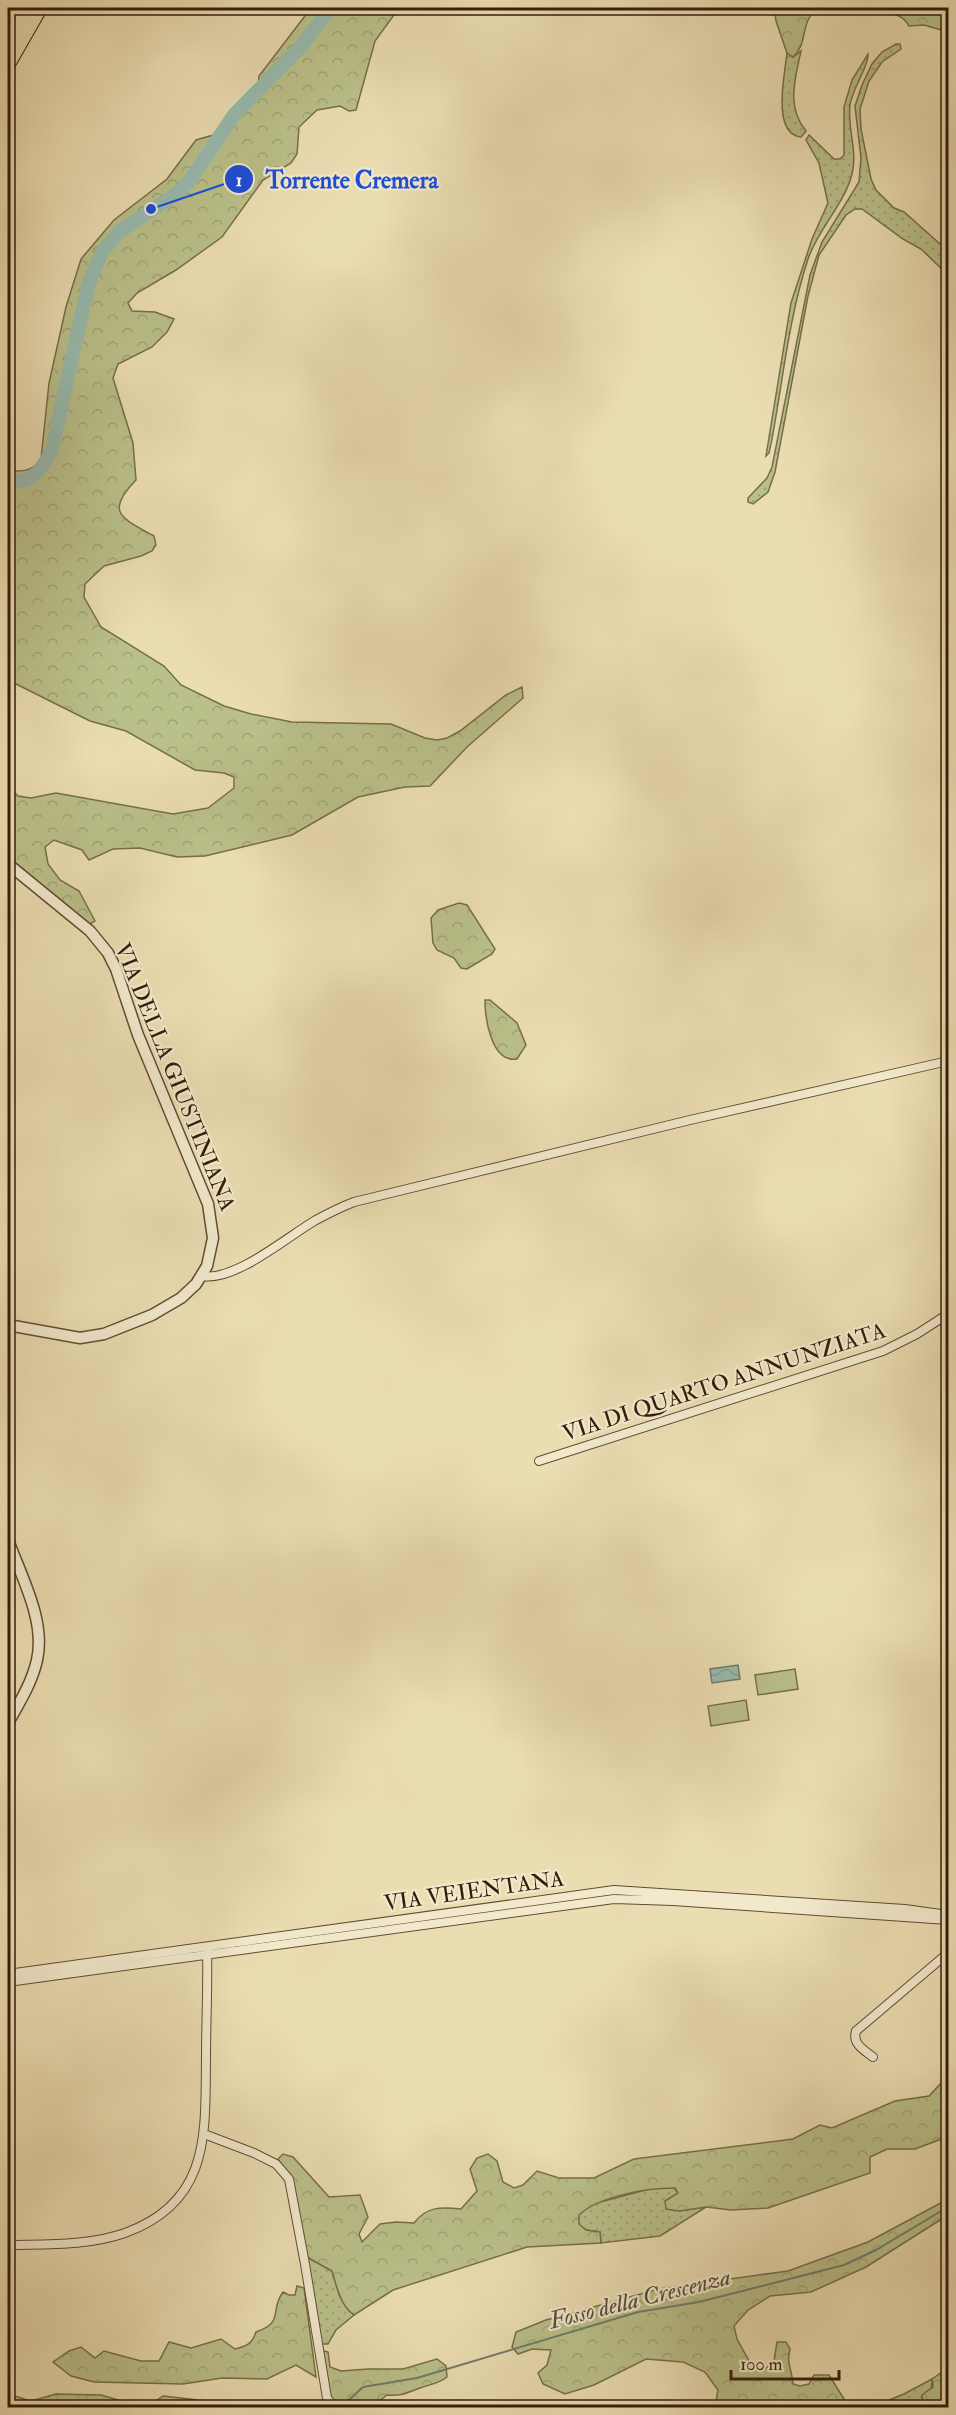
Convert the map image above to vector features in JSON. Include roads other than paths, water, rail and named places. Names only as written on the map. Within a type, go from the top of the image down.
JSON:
[{"type":"highway","points":[[8,43],[29,8]]},
{"type":"highway","points":[[8,64],[40,8]]},
{"type":"street","name":"VIA DELLA GIUSTINIANA","points":[[8,864],[90,931],[103,945],[114,964],[138,1035],[209,1208],[213,1242],[202,1276],[190,1291],[172,1304],[122,1327],[97,1336],[66,1337],[8,1325]]},
{"type":"street","points":[[202,1276],[220,1276],[246,1264],[316,1220],[354,1202],[690,1120],[948,1061]]},
{"type":"street","name":"VIA DI QUARTO ANNUNZIATA","points":[[539,1461],[883,1351],[917,1334],[948,1314]]},
{"type":"street","points":[[8,1540],[27,1592],[39,1643],[33,1673],[8,1720]]},
{"type":"street","name":"VIA VEIENTANA","points":[[549,1903],[593,1892],[635,1890],[905,1909],[948,1915]]},
{"type":"street","name":"VIA VEIENTANA","points":[[8,1974],[207,1950],[549,1903],[634,1899],[948,1920]]},
{"type":"street","points":[[8,2245],[99,2239],[125,2233],[144,2224],[167,2207],[186,2187],[197,2165],[204,2134],[207,1950]]},
{"type":"street","name":"VIA VEIENTANA","points":[[8,1982],[207,1950]]},
{"type":"street","points":[[873,2057],[858,2044],[854,2036],[858,2029],[948,1953]]},
{"type":"street","points":[[204,2134],[276,2164],[289,2179],[304,2253],[327,2398],[335,2408]]},
{"type":"water","points":[[738,1665],[740,1679],[712,1683],[710,1669]]},
{"type":"waterway","points":[[8,481],[16,482],[30,478],[45,463],[52,449],[88,286],[102,252],[119,232],[176,194],[188,183],[234,115],[303,44],[330,8]]},
{"type":"waterway","name":"Fosso della Crescenza","points":[[336,2406],[349,2400],[363,2387],[417,2378],[638,2312],[699,2302],[844,2265],[876,2250],[948,2207]]},
{"type":"place","name":"Torrente Cremera","points":[[151,209]]}]
